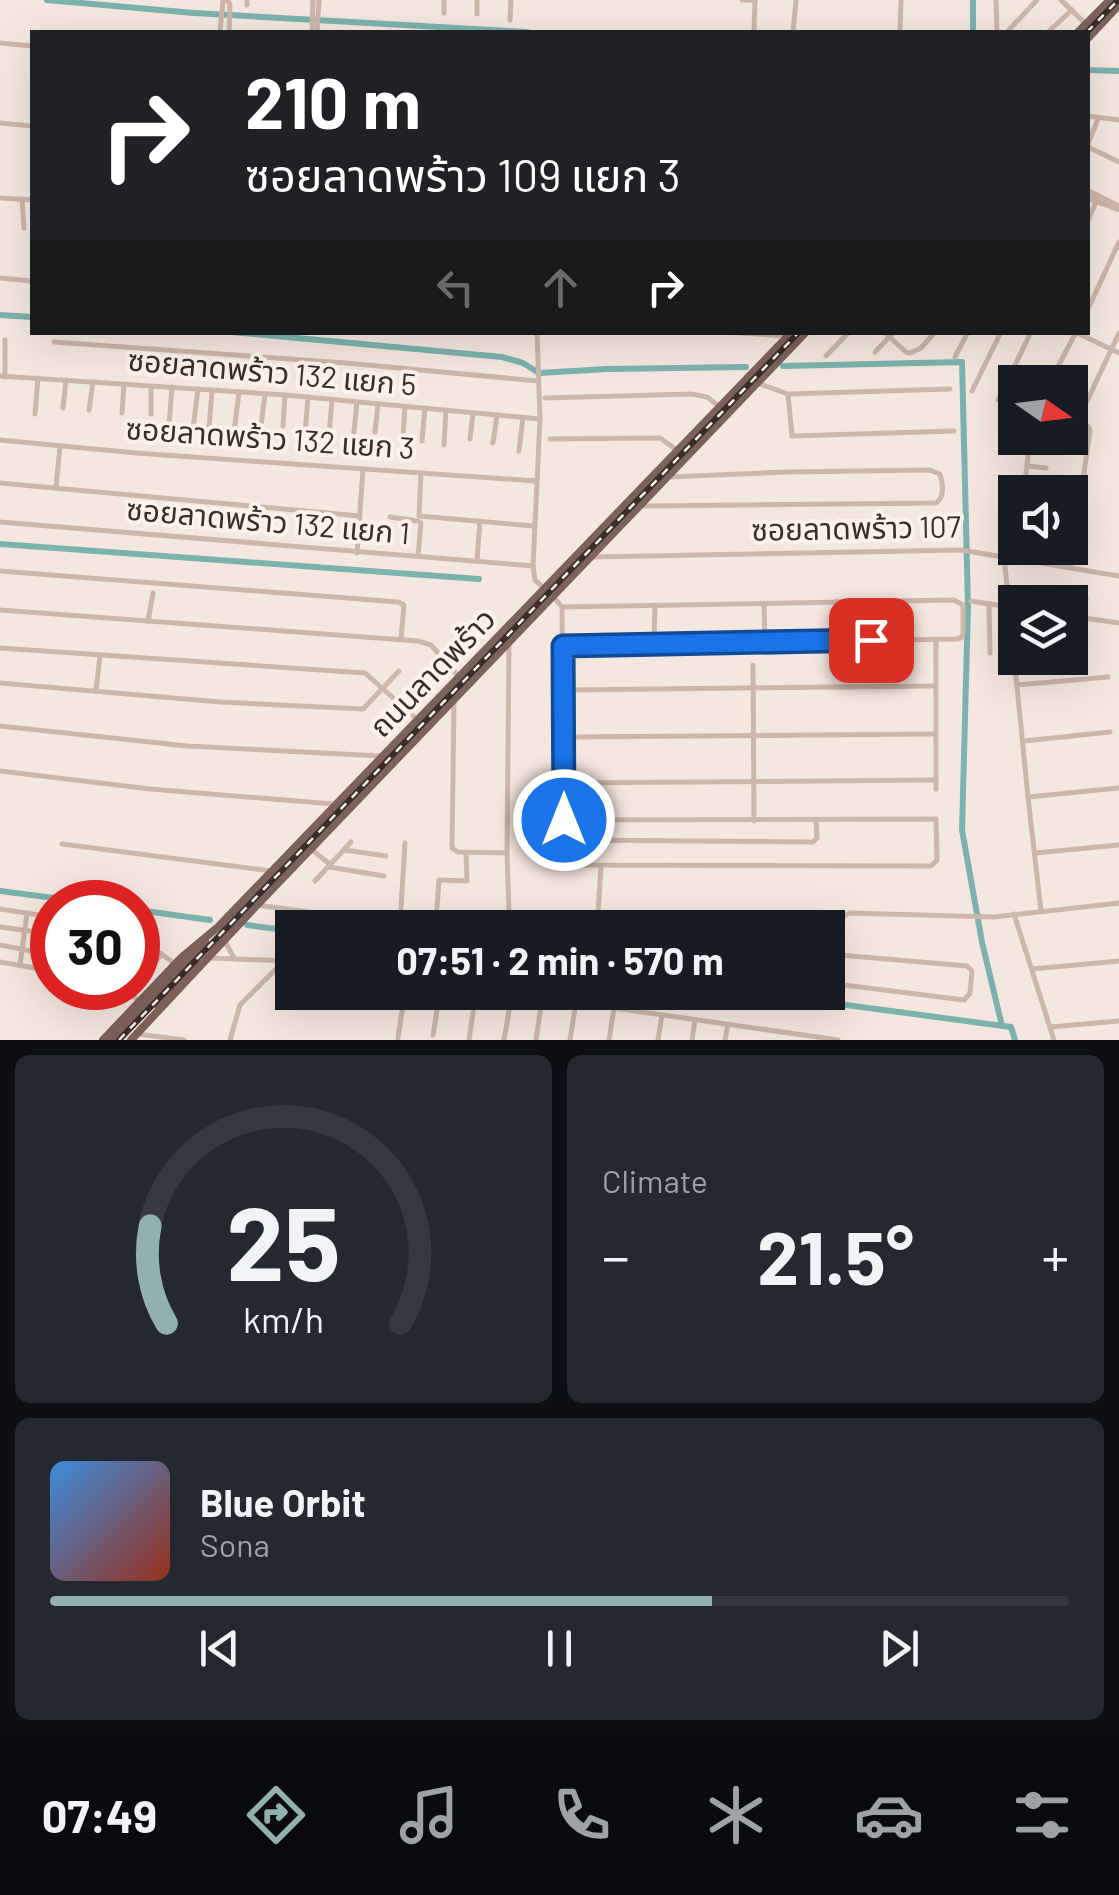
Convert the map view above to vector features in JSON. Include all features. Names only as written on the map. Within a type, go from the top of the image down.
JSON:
[{"type":"main road","points":[[1080,30],[1110,0]]},
{"type":"main road","points":[[1090,36],[1119,6]]},
{"type":"main road","name":"ถนนลาดพร้าว","points":[[130,1038],[509,641],[678,450],[789,335]]},
{"type":"main road","name":"ถนนลาดพร้าว","points":[[160,986],[175,964],[218,927],[460,678],[592,557],[803,335]]},
{"type":"main road","points":[[669,460],[677,467]]},
{"type":"main road","points":[[660,470],[668,477]]},
{"type":"main road","points":[[160,992],[250,913]]},
{"type":"main road","points":[[160,990],[218,927]]},
{"type":"main road","name":"ถนนลาดพร้าว","points":[[104,1040],[140,1010]]},
{"type":"main road","points":[[111,1040],[141,1010]]},
{"type":"main road","points":[[130,1038],[144,1010]]},
{"type":"street","points":[[220,30],[225,0],[230,4],[229,30]]},
{"type":"street","points":[[314,30],[316,0]]},
{"type":"street","points":[[444,0],[444,14]]},
{"type":"street","points":[[477,0],[477,14]]},
{"type":"street","points":[[510,0],[510,20]]},
{"type":"street","points":[[742,0],[755,0],[754,30]]},
{"type":"street","points":[[793,30],[796,0]]},
{"type":"street","points":[[900,30],[901,0]]},
{"type":"street","points":[[996,0],[997,30]]},
{"type":"street","points":[[1009,30],[1037,0]]},
{"type":"street","points":[[1061,0],[1086,24]]},
{"type":"street","points":[[1050,30],[1072,10]]},
{"type":"street","points":[[0,44],[30,46]]},
{"type":"street","points":[[1090,116],[1119,120]]},
{"type":"street","points":[[1090,141],[1099,118]]},
{"type":"street","points":[[0,123],[30,126]]},
{"type":"street","points":[[1090,147],[1119,162]]},
{"type":"street","points":[[1090,191],[1119,208]]},
{"type":"street","points":[[0,198],[30,200]]},
{"type":"street","points":[[22,199],[24,228]]},
{"type":"street","points":[[1090,199],[1119,208]]},
{"type":"street","points":[[1090,216],[1096,202]]},
{"type":"street","points":[[1090,304],[1119,242]]},
{"type":"street","points":[[0,278],[30,281]]},
{"type":"street","points":[[1088,401],[1115,351],[1119,333]]},
{"type":"street","points":[[537,335],[540,419],[532,566],[535,580],[562,607],[564,690],[564,737],[564,783],[564,820],[564,840],[565,864],[931,866],[937,860],[936,819],[564,820]]},
{"type":"street","points":[[826,356],[846,335]]},
{"type":"street","points":[[875,352],[888,335]]},
{"type":"street","points":[[890,335],[910,354],[932,335]]},
{"type":"street","points":[[956,357],[967,335]]},
{"type":"street","points":[[972,391],[1000,335]]},
{"type":"street","points":[[1016,365],[1030,335]]},
{"type":"street","points":[[1059,365],[1075,335]]},
{"type":"street","points":[[1080,335],[1115,351]]},
{"type":"street","points":[[2,376],[5,340]]},
{"type":"street","points":[[54,342],[538,379]]},
{"type":"street","name":"ซอยลาดพร้าว 132 แยก 5","points":[[2,376],[540,419]]},
{"type":"street","points":[[35,414],[38,378]]},
{"type":"street","points":[[63,408],[66,380]]},
{"type":"street","points":[[89,410],[93,382]]},
{"type":"street","points":[[757,383],[788,394],[950,389]]},
{"type":"street","points":[[122,413],[124,384]]},
{"type":"street","points":[[151,386],[151,414]]},
{"type":"street","points":[[169,425],[172,387]]},
{"type":"street","points":[[193,429],[198,389]]},
{"type":"street","points":[[208,428],[212,390]]},
{"type":"street","points":[[234,432],[239,392]]},
{"type":"street","points":[[261,426],[264,394]]},
{"type":"street","points":[[545,398],[692,394],[708,397],[720,407]]},
{"type":"street","points":[[788,394],[792,436],[954,431]]},
{"type":"street","points":[[283,426],[285,396]]},
{"type":"street","points":[[305,434],[308,398]]},
{"type":"street","points":[[330,436],[332,400]]},
{"type":"street","points":[[354,432],[356,402]]},
{"type":"street","points":[[375,432],[378,404]]},
{"type":"street","points":[[403,436],[405,406]]},
{"type":"street","points":[[422,441],[424,408]]},
{"type":"street","points":[[444,445],[446,410]]},
{"type":"street","points":[[470,439],[473,413]]},
{"type":"street","points":[[493,443],[497,415]]},
{"type":"street","points":[[519,451],[524,418]]},
{"type":"street","points":[[550,440],[660,438],[678,450]]},
{"type":"street","name":"ซอยลาดพร้าว 132 แยก 3","points":[[0,440],[536,481]]},
{"type":"street","points":[[56,488],[60,446]]},
{"type":"street","points":[[1026,475],[1028,455]]},
{"type":"street","points":[[1027,466],[1046,468]]},
{"type":"street","points":[[357,553],[363,468]]},
{"type":"street","points":[[640,506],[936,503],[941,498],[942,482],[940,474],[930,470],[668,477]]},
{"type":"street","points":[[421,472],[419,516],[533,526]]},
{"type":"street","points":[[0,484],[360,516]]},
{"type":"street","points":[[390,517],[421,523],[418,556]]},
{"type":"street","points":[[476,562],[480,521]]},
{"type":"street","name":"ซอยลาดพร้าว 132 แยก 1","points":[[0,522],[532,566]]},
{"type":"street","name":"ซอยลาดพร้าว 107","points":[[592,557],[961,550],[998,555]]},
{"type":"street","name":"ซอยลาดพร้าว 107","points":[[1058,565],[1119,576]]},
{"type":"street","points":[[0,571],[402,602],[401,639]]},
{"type":"street","points":[[148,621],[152,594]]},
{"type":"street","points":[[562,607],[954,600],[963,604],[964,620],[961,638],[563,646]]},
{"type":"street","points":[[971,600],[998,605]]},
{"type":"street","points":[[837,601],[838,640]]},
{"type":"street","points":[[764,603],[765,642]]},
{"type":"street","points":[[654,643],[656,604]]},
{"type":"street","points":[[989,604],[990,653]]},
{"type":"street","points":[[0,610],[401,639],[430,645],[460,678]]},
{"type":"street","points":[[1088,619],[1119,623]]},
{"type":"street","points":[[936,639],[936,789]]},
{"type":"street","points":[[507,910],[509,641]]},
{"type":"street","points":[[0,648],[364,672],[419,720]]},
{"type":"street","points":[[96,692],[100,654]]},
{"type":"street","points":[[753,665],[754,821]]},
{"type":"street","points":[[0,682],[220,702],[363,708],[399,672]]},
{"type":"street","points":[[1017,675],[1041,911]]},
{"type":"street","points":[[1018,686],[1108,676]]},
{"type":"street","points":[[564,690],[935,686]]},
{"type":"street","points":[[454,699],[452,848],[458,852],[507,852]]},
{"type":"street","points":[[0,726],[202,747],[384,756]]},
{"type":"street","points":[[1022,740],[1110,732]]},
{"type":"street","points":[[564,737],[935,734]]},
{"type":"street","points":[[0,771],[150,790],[337,804]]},
{"type":"street","points":[[564,783],[936,780]]},
{"type":"street","points":[[1028,797],[1119,788]]},
{"type":"street","points":[[564,840],[814,842],[816,821]]},
{"type":"street","points":[[314,881],[351,842]]},
{"type":"street","points":[[401,910],[406,843]]},
{"type":"street","points":[[62,844],[271,872]]},
{"type":"street","points":[[1035,852],[1119,846]]},
{"type":"street","points":[[311,848],[330,866],[384,876]]},
{"type":"street","points":[[344,850],[386,856]]},
{"type":"street","points":[[437,908],[439,880],[467,881],[466,852]]},
{"type":"street","points":[[598,910],[601,866]]},
{"type":"street","points":[[845,916],[982,917],[1119,903]]},
{"type":"street","points":[[257,905],[295,910]]},
{"type":"street","points":[[0,909],[30,913]]},
{"type":"street","points":[[20,965],[27,913]]},
{"type":"street","points":[[1014,914],[1054,1040]]},
{"type":"street","points":[[0,927],[30,931]]},
{"type":"street","points":[[226,941],[234,958]]},
{"type":"street","points":[[0,946],[30,950]]},
{"type":"street","points":[[845,955],[968,966],[972,971],[970,996],[964,1000],[845,985]]},
{"type":"street","points":[[160,956],[175,964]]},
{"type":"street","points":[[210,958],[275,959]]},
{"type":"street","points":[[1031,969],[1119,960]]},
{"type":"street","points":[[0,962],[30,967]]},
{"type":"street","points":[[230,1040],[240,1005],[275,973]]},
{"type":"street","points":[[398,1038],[403,1010]]},
{"type":"street","points":[[433,1035],[437,1010]]},
{"type":"street","points":[[469,1040],[473,1010]]},
{"type":"street","points":[[504,1040],[509,1010]]},
{"type":"street","points":[[536,1040],[540,1010]]},
{"type":"street","points":[[570,1040],[575,1010]]},
{"type":"street","points":[[609,1040],[614,1010]]},
{"type":"street","points":[[628,1010],[834,1040]]},
{"type":"street","points":[[658,1040],[662,1015]]},
{"type":"street","points":[[692,1040],[695,1020]]},
{"type":"street","points":[[1050,1028],[1119,1021]]},
{"type":"street","points":[[726,1040],[728,1024]]},
{"type":"street","points":[[767,1040],[769,1030]]},
{"type":"street","points":[[130,1038],[184,1040]]},
{"type":"waterway","points":[[47,0],[194,13],[492,30]]},
{"type":"waterway","points":[[973,0],[973,30]]},
{"type":"waterway","points":[[1090,70],[1119,71]]},
{"type":"waterway","points":[[0,315],[30,317]]},
{"type":"waterway","points":[[264,335],[502,357],[539,373],[746,367]]},
{"type":"waterway","points":[[783,366],[962,362],[968,606],[962,830],[1002,1026]]},
{"type":"waterway","points":[[0,544],[479,579]]},
{"type":"waterway","points":[[0,891],[30,895]]},
{"type":"waterway","points":[[160,913],[210,920]]},
{"type":"waterway","points":[[247,925],[275,929]]},
{"type":"waterway","points":[[845,1005],[1011,1027],[1015,1040]]},
{"type":"railway","points":[[1089,30],[1118,0]]},
{"type":"railway","points":[[119,1040],[796,335]]},
{"type":"route","points":[[564,820],[563,646],[871,640]]}]
